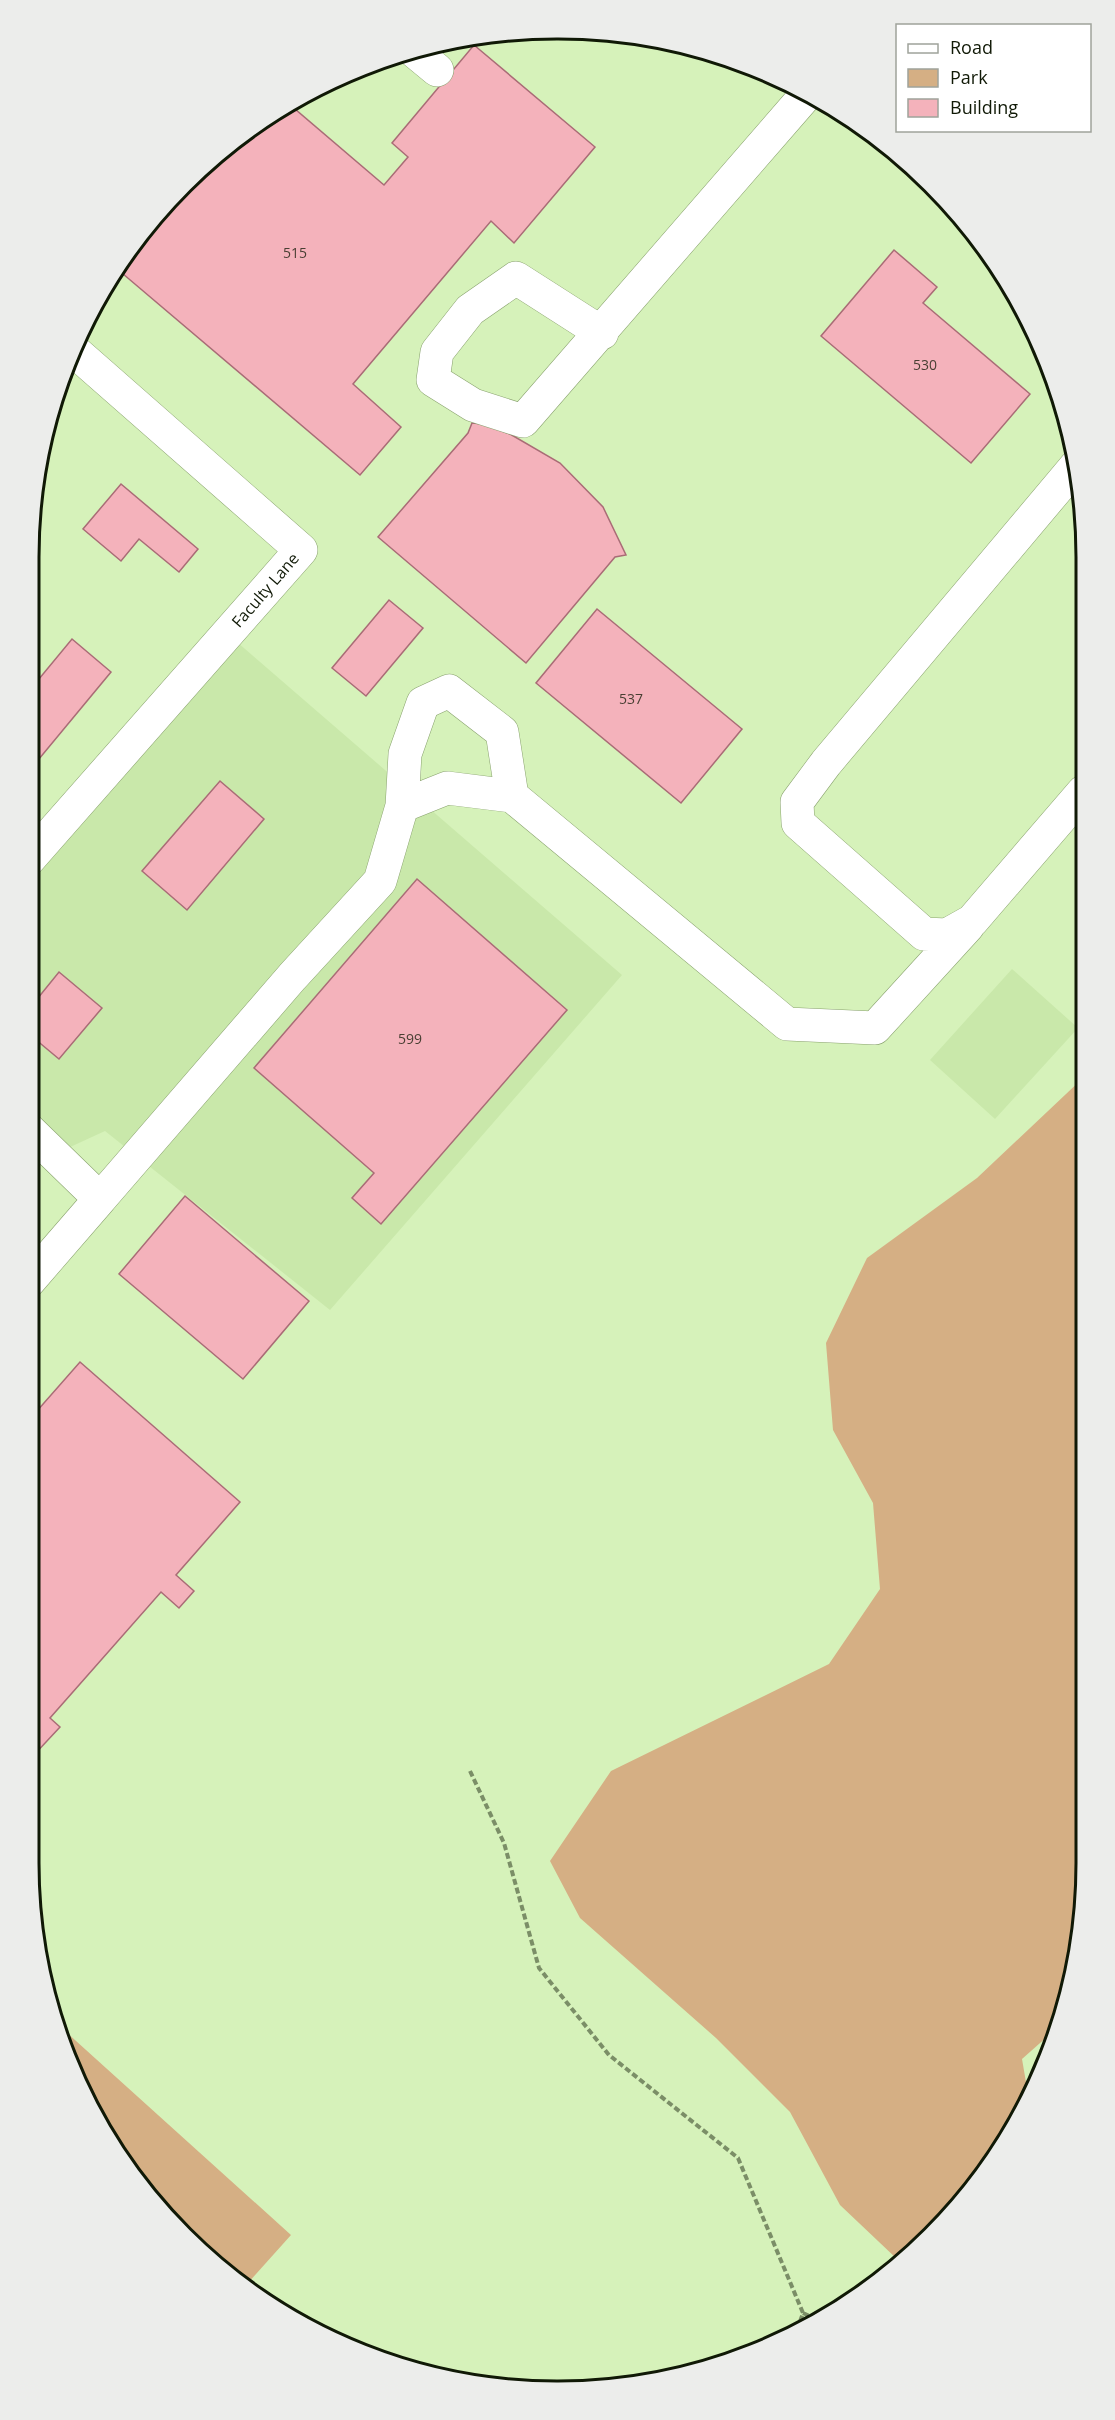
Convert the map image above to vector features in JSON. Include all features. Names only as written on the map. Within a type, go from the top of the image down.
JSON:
[{"type":"lane","points":[[602,333],[516,278],[470,310],[437,352],[434,380],[473,405],[523,421],[602,333],[802,100]]},
{"type":"lane","name":"Faculty Lane","points":[[39,847],[301,550],[80,356]]},
{"type":"lane","points":[[972,921],[947,935],[924,934],[798,823],[797,802],[826,764],[1069,474]]},
{"type":"lane","points":[[39,1268],[292,977],[380,881],[402,806],[405,754],[423,703],[449,691],[502,732],[512,796]]},
{"type":"lane","points":[[402,806],[447,788],[512,796],[787,1024],[875,1028],[972,921],[1076,800]]},
{"type":"lane","points":[[39,1141],[100,1199]]},
{"type":"path","points":[[470,1771],[504,1843],[539,1968],[609,2055],[738,2158],[803,2313],[809,2316]]},
{"type":"path","points":[[800,2321],[803,2313]]},
{"type":"shaded area","points":[[237,642],[622,975],[330,1310],[105,1131],[68,1148],[39,1120],[39,861]]},
{"type":"shaded area","points":[[1012,969],[1076,1026],[1076,1030],[995,1119],[930,1060]]},
{"type":"green space","points":[[1076,1085],[1075,1896],[1072,1930],[1058,1997],[1045,2039],[1022,2059],[1026,2085],[1023,2092],[989,2151],[969,2178],[924,2229],[894,2256],[840,2205],[790,2112],[716,2038],[580,1918],[550,1861],[611,1771],[829,1664],[880,1589],[873,1503],[833,1430],[826,1343],[867,1258],[977,1178]]},
{"type":"green space","points":[[69,2035],[291,2235],[250,2280],[216,2252],[168,2204],[126,2151],[92,2092]]},
{"type":"building","points":[[475,46],[595,147],[514,243],[491,221],[353,384],[401,427],[360,475],[123,274],[146,242],[191,191],[242,146],[296,110],[384,185],[408,157],[392,143]]},
{"type":"building","points":[[894,250],[937,287],[923,303],[1030,394],[971,463],[821,336]]},
{"type":"building","points":[[472,423],[484,424],[510,434],[560,463],[603,507],[626,555],[615,557],[526,663],[378,537],[468,433]]},
{"type":"building","points":[[121,484],[198,549],[179,572],[139,539],[121,561],[83,529]]},
{"type":"building","points":[[389,600],[423,628],[366,696],[332,668]]},
{"type":"building","points":[[597,609],[742,729],[681,803],[536,683]]},
{"type":"building","points":[[72,639],[111,672],[39,759],[39,679]]},
{"type":"building","points":[[220,781],[264,819],[187,910],[142,871]]},
{"type":"building","points":[[417,879],[567,1010],[381,1224],[352,1198],[374,1173],[254,1068]]},
{"type":"building","points":[[59,972],[102,1008],[59,1059],[39,1042],[39,997]]},
{"type":"building","points":[[185,1196],[309,1301],[243,1379],[119,1274]]},
{"type":"building","points":[[80,1362],[240,1502],[176,1575],[194,1591],[179,1608],[161,1592],[50,1718],[60,1727],[39,1750],[39,1409]]}]
